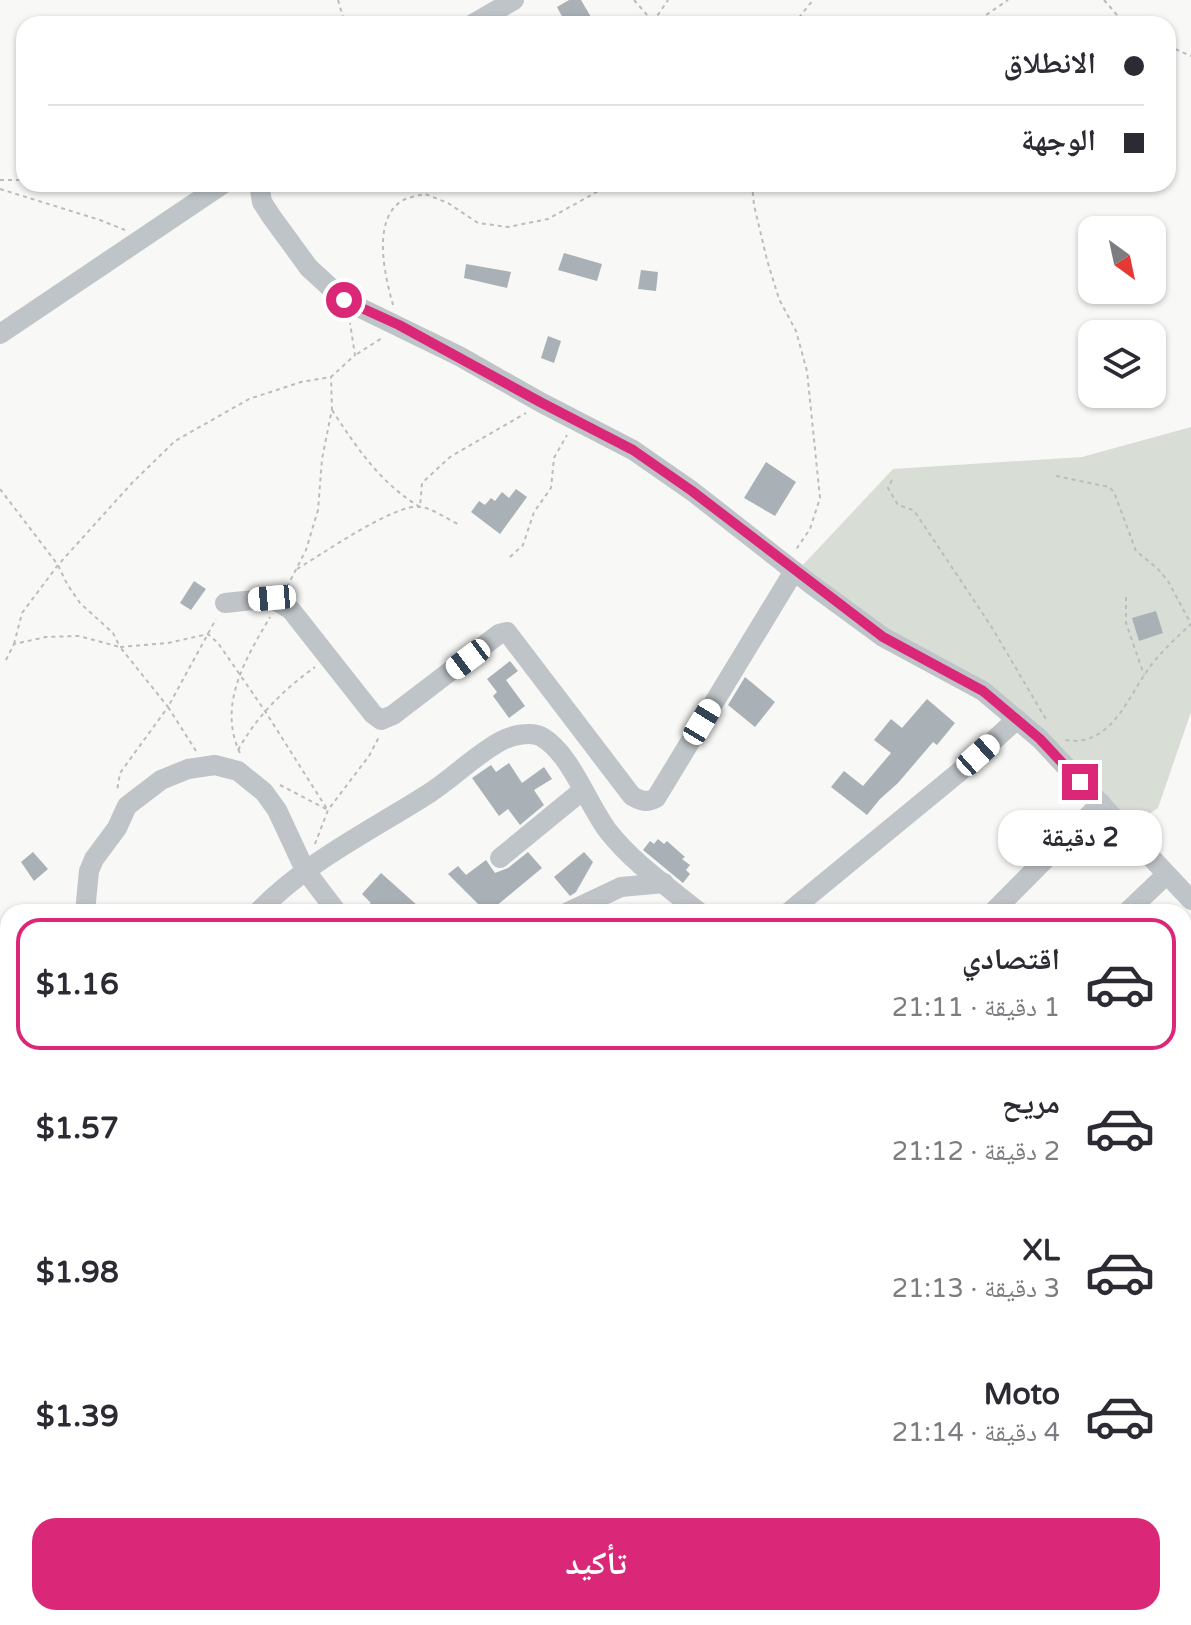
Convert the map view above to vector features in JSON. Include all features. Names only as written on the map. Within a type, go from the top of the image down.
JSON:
[{"type":"street","points":[[487,16],[514,0]]},
{"type":"street","points":[[0,334],[211,192]]},
{"type":"street","points":[[260,192],[262,202],[271,216],[309,268],[329,288],[350,302],[633,450],[883,637],[983,691],[1017,719],[1101,803],[1191,900]]},
{"type":"street","points":[[225,603],[272,598],[291,610],[381,720],[393,715],[499,634],[507,632],[632,796],[650,801],[656,798],[789,568]]},
{"type":"street","points":[[799,904],[958,773],[1017,719]]},
{"type":"street","points":[[267,904],[305,870],[431,792],[503,740],[534,734],[543,738],[566,763],[607,830],[622,847],[689,904]]},
{"type":"street","points":[[86,904],[89,871],[94,859],[117,828],[127,806],[161,780],[188,769],[216,766],[251,780],[277,810],[305,870],[331,904]]},
{"type":"street","points":[[500,858],[583,790]]},
{"type":"street","points":[[1001,904],[1101,803]]},
{"type":"street","points":[[1135,904],[1166,875]]},
{"type":"street","points":[[585,904],[621,887],[664,883]]},
{"type":"path","points":[[634,0],[648,16]]},
{"type":"path","points":[[800,16],[813,0]]},
{"type":"path","points":[[985,16],[1008,0]]},
{"type":"path","points":[[1104,0],[1118,16]]},
{"type":"path","points":[[1190,56],[1191,50]]},
{"type":"path","points":[[0,189],[121,227],[138,241]]},
{"type":"path","points":[[6,660],[14,644],[22,613],[58,565],[132,483],[175,441],[249,399],[301,382],[331,377],[355,355],[399,325],[383,263],[382,243],[389,215],[401,201],[425,194],[448,203],[478,223],[508,227],[548,219],[597,192]]},
{"type":"path","points":[[753,192],[767,260],[779,299],[796,331],[807,371],[817,466],[820,498],[810,529],[789,568]]},
{"type":"path","points":[[350,302],[350,332],[355,355]]},
{"type":"path","points":[[328,810],[284,785],[251,780],[238,749],[232,719],[234,693],[243,664],[297,570],[318,510],[322,459],[332,409],[331,377]]},
{"type":"path","points":[[420,507],[422,483],[450,457],[542,403]]},
{"type":"path","points":[[332,409],[377,473],[398,493],[460,525]]},
{"type":"path","points":[[510,557],[523,545],[534,512],[551,488],[554,458],[575,420]]},
{"type":"path","points":[[1056,476],[1093,482],[1114,492],[1136,551],[1168,581],[1191,624],[1144,676],[1130,703],[1108,727],[1077,741],[1066,740]]},
{"type":"path","points":[[892,480],[888,488],[893,500],[917,515],[991,626],[1048,722]]},
{"type":"path","points":[[0,489],[58,565],[80,603],[113,633],[120,647],[216,766],[238,749],[287,687],[328,657]]},
{"type":"path","points":[[297,570],[369,526],[399,511],[420,507]]},
{"type":"path","points":[[1126,597],[1126,623],[1144,676]]},
{"type":"path","points":[[117,795],[120,773],[168,707],[225,603]]},
{"type":"path","points":[[14,644],[46,637],[79,636],[120,647],[168,643],[208,634]]},
{"type":"path","points":[[208,634],[240,674],[328,810]]},
{"type":"path","points":[[305,870],[328,810],[375,746],[381,720]]},
{"type":"shaded area","points":[[1191,427],[1191,712],[1158,808],[1129,827],[1001,694],[886,636],[801,567],[893,469],[1082,457]]},
{"type":"building","points":[[569,0],[581,0],[590,16],[562,16],[557,7]]},
{"type":"building","points":[[564,253],[602,264],[597,281],[558,270]]},
{"type":"building","points":[[466,264],[511,272],[507,288],[464,278]]},
{"type":"building","points":[[641,270],[658,272],[656,291],[638,289]]},
{"type":"building","points":[[548,336],[561,341],[554,363],[541,358]]},
{"type":"building","points":[[766,462],[796,482],[775,516],[744,498]]},
{"type":"building","points":[[516,489],[527,497],[500,534],[471,512],[479,501],[485,505],[491,498],[495,501],[502,492],[509,498]]},
{"type":"building","points":[[194,581],[206,589],[191,610],[180,603]]},
{"type":"building","points":[[1156,611],[1163,633],[1139,641],[1132,618]]},
{"type":"building","points":[[510,661],[518,671],[506,680],[525,706],[509,718],[493,696],[497,692],[487,679]]},
{"type":"building","points":[[745,677],[775,702],[755,727],[728,705]]},
{"type":"building","points":[[927,699],[955,723],[937,745],[933,742],[867,815],[831,787],[844,771],[863,786],[891,753],[874,740],[891,719],[902,728]]},
{"type":"building","points":[[509,763],[522,783],[544,767],[552,779],[534,790],[544,805],[520,825],[508,809],[499,816],[472,778],[491,765],[496,772]]},
{"type":"building","points":[[658,839],[664,844],[667,841],[690,865],[686,870],[690,874],[683,883],[643,850],[650,841],[654,844]]},
{"type":"building","points":[[33,852],[48,869],[34,881],[21,862]]},
{"type":"building","points":[[528,852],[542,868],[499,904],[478,904],[448,874],[458,866],[466,875],[486,860],[495,873],[508,868]]},
{"type":"building","points":[[584,852],[593,862],[576,892],[570,896],[554,877]]},
{"type":"building","points":[[381,873],[416,904],[370,904],[362,894]]},
{"type":"route","points":[[344,300],[399,325],[633,450],[692,491],[897,647],[983,691],[1040,739],[1080,782]]}]
